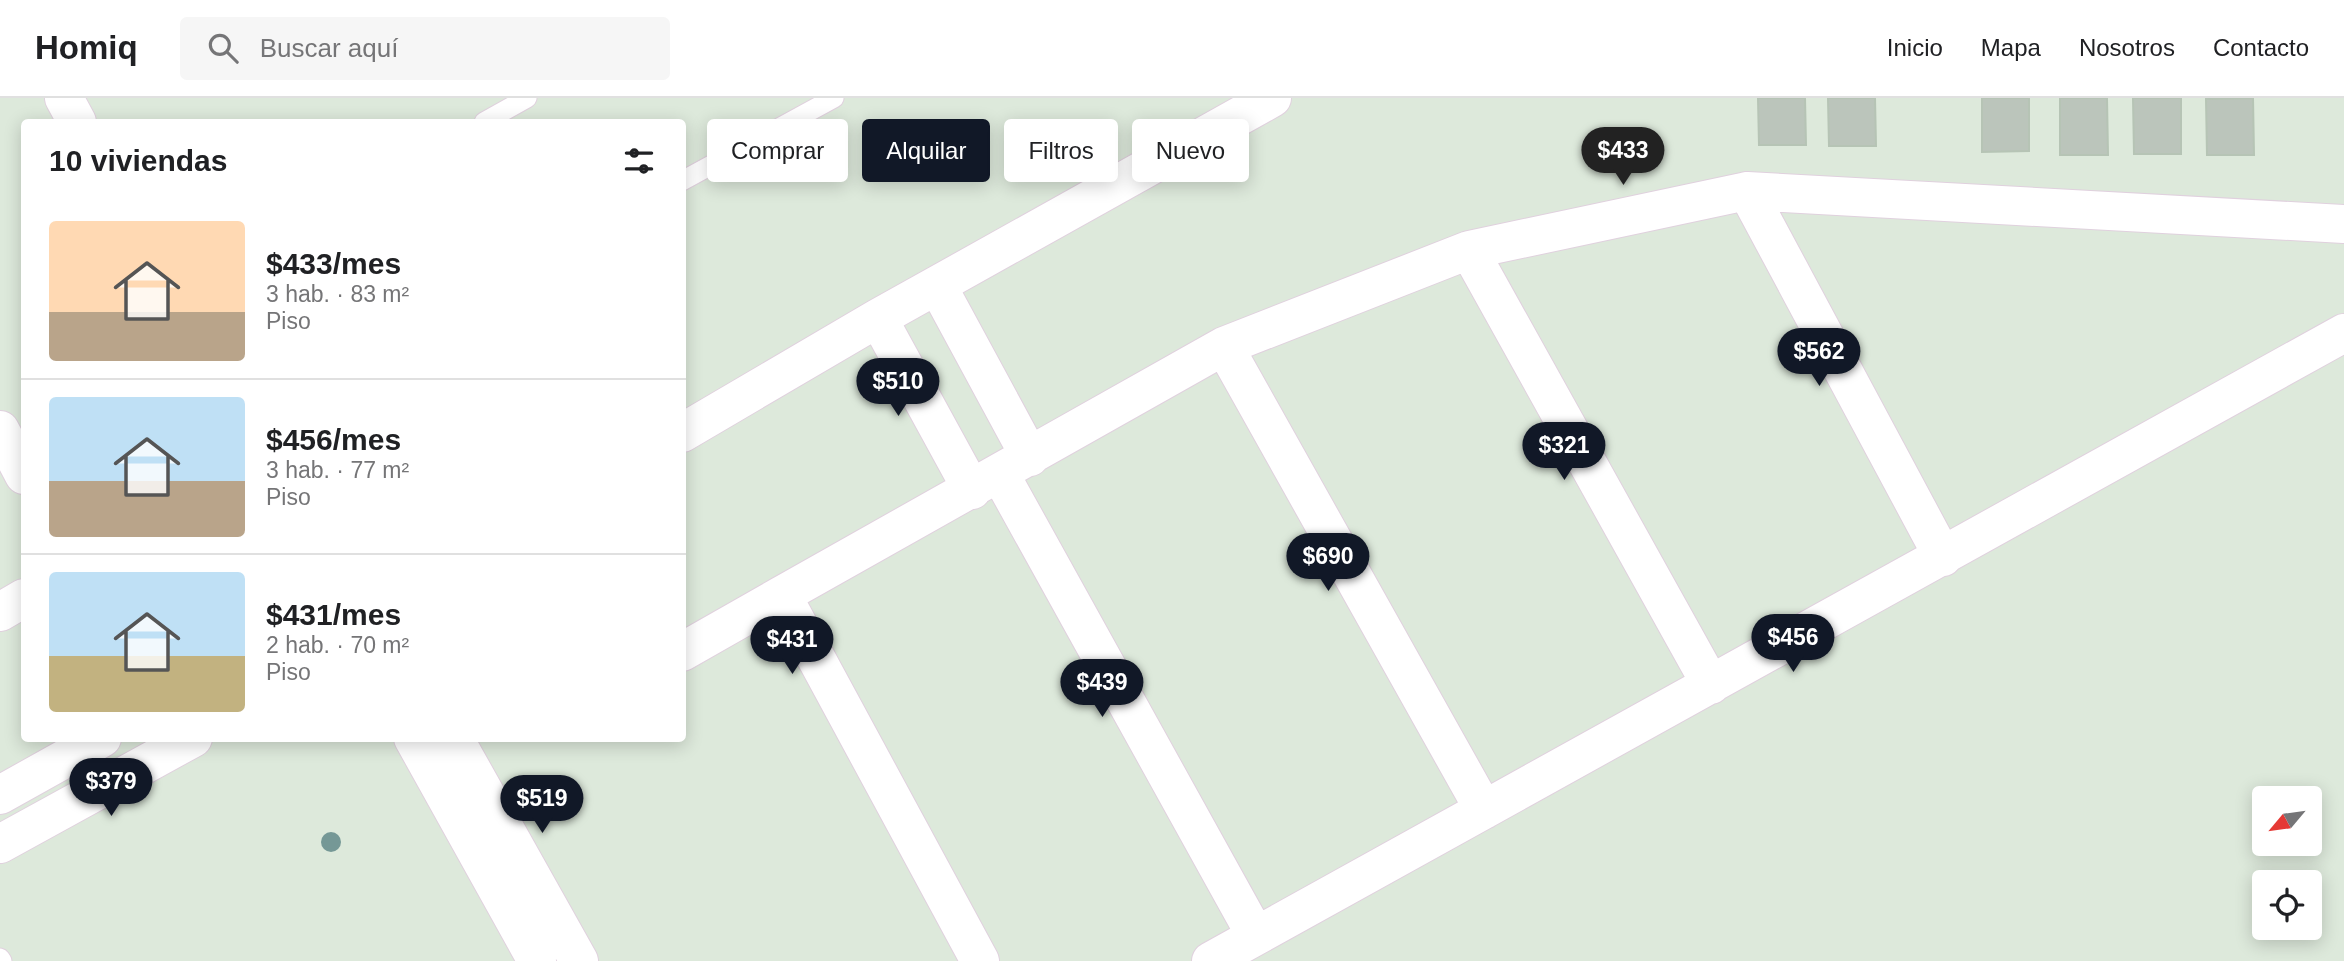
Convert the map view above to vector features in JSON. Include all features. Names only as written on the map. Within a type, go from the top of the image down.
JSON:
[{"type":"street","points":[[64,98],[75,119]]},
{"type":"street","points":[[686,431],[877,318],[1272,98]]},
{"type":"street","points":[[686,650],[1224,346],[1469,250],[1747,191],[2344,224]]},
{"type":"street","points":[[1747,191],[1943,557]]},
{"type":"street","points":[[1469,250],[1711,685]]},
{"type":"street","points":[[937,285],[1000,473]]},
{"type":"street","points":[[877,318],[1000,473],[1256,936]]},
{"type":"street","points":[[1211,961],[2344,333]]},
{"type":"street","points":[[1224,346],[1484,810]]},
{"type":"street","points":[[0,430],[21,469]]},
{"type":"street","points":[[782,595],[979,961]]},
{"type":"street","points":[[0,612],[21,600]]},
{"type":"street","points":[[0,795],[95,742]]},
{"type":"street","points":[[0,844],[186,742]]},
{"type":"street","points":[[415,742],[537,961]]},
{"type":"street","points":[[456,742],[579,961]]},
{"type":"lane","points":[[489,119],[527,98]]},
{"type":"lane","points":[[686,179],[834,98]]},
{"type":"building","points":[[1758,98],[1805,98],[1806,145],[1759,145]]},
{"type":"building","points":[[1828,98],[1875,98],[1876,146],[1829,146]]},
{"type":"building","points":[[1982,98],[2029,98],[2029,151],[1982,152]]},
{"type":"building","points":[[2060,98],[2107,98],[2108,155],[2060,155]]},
{"type":"building","points":[[2133,98],[2181,98],[2181,154],[2134,154]]},
{"type":"building","points":[[2253,98],[2254,155],[2207,155],[2206,99]]}]
